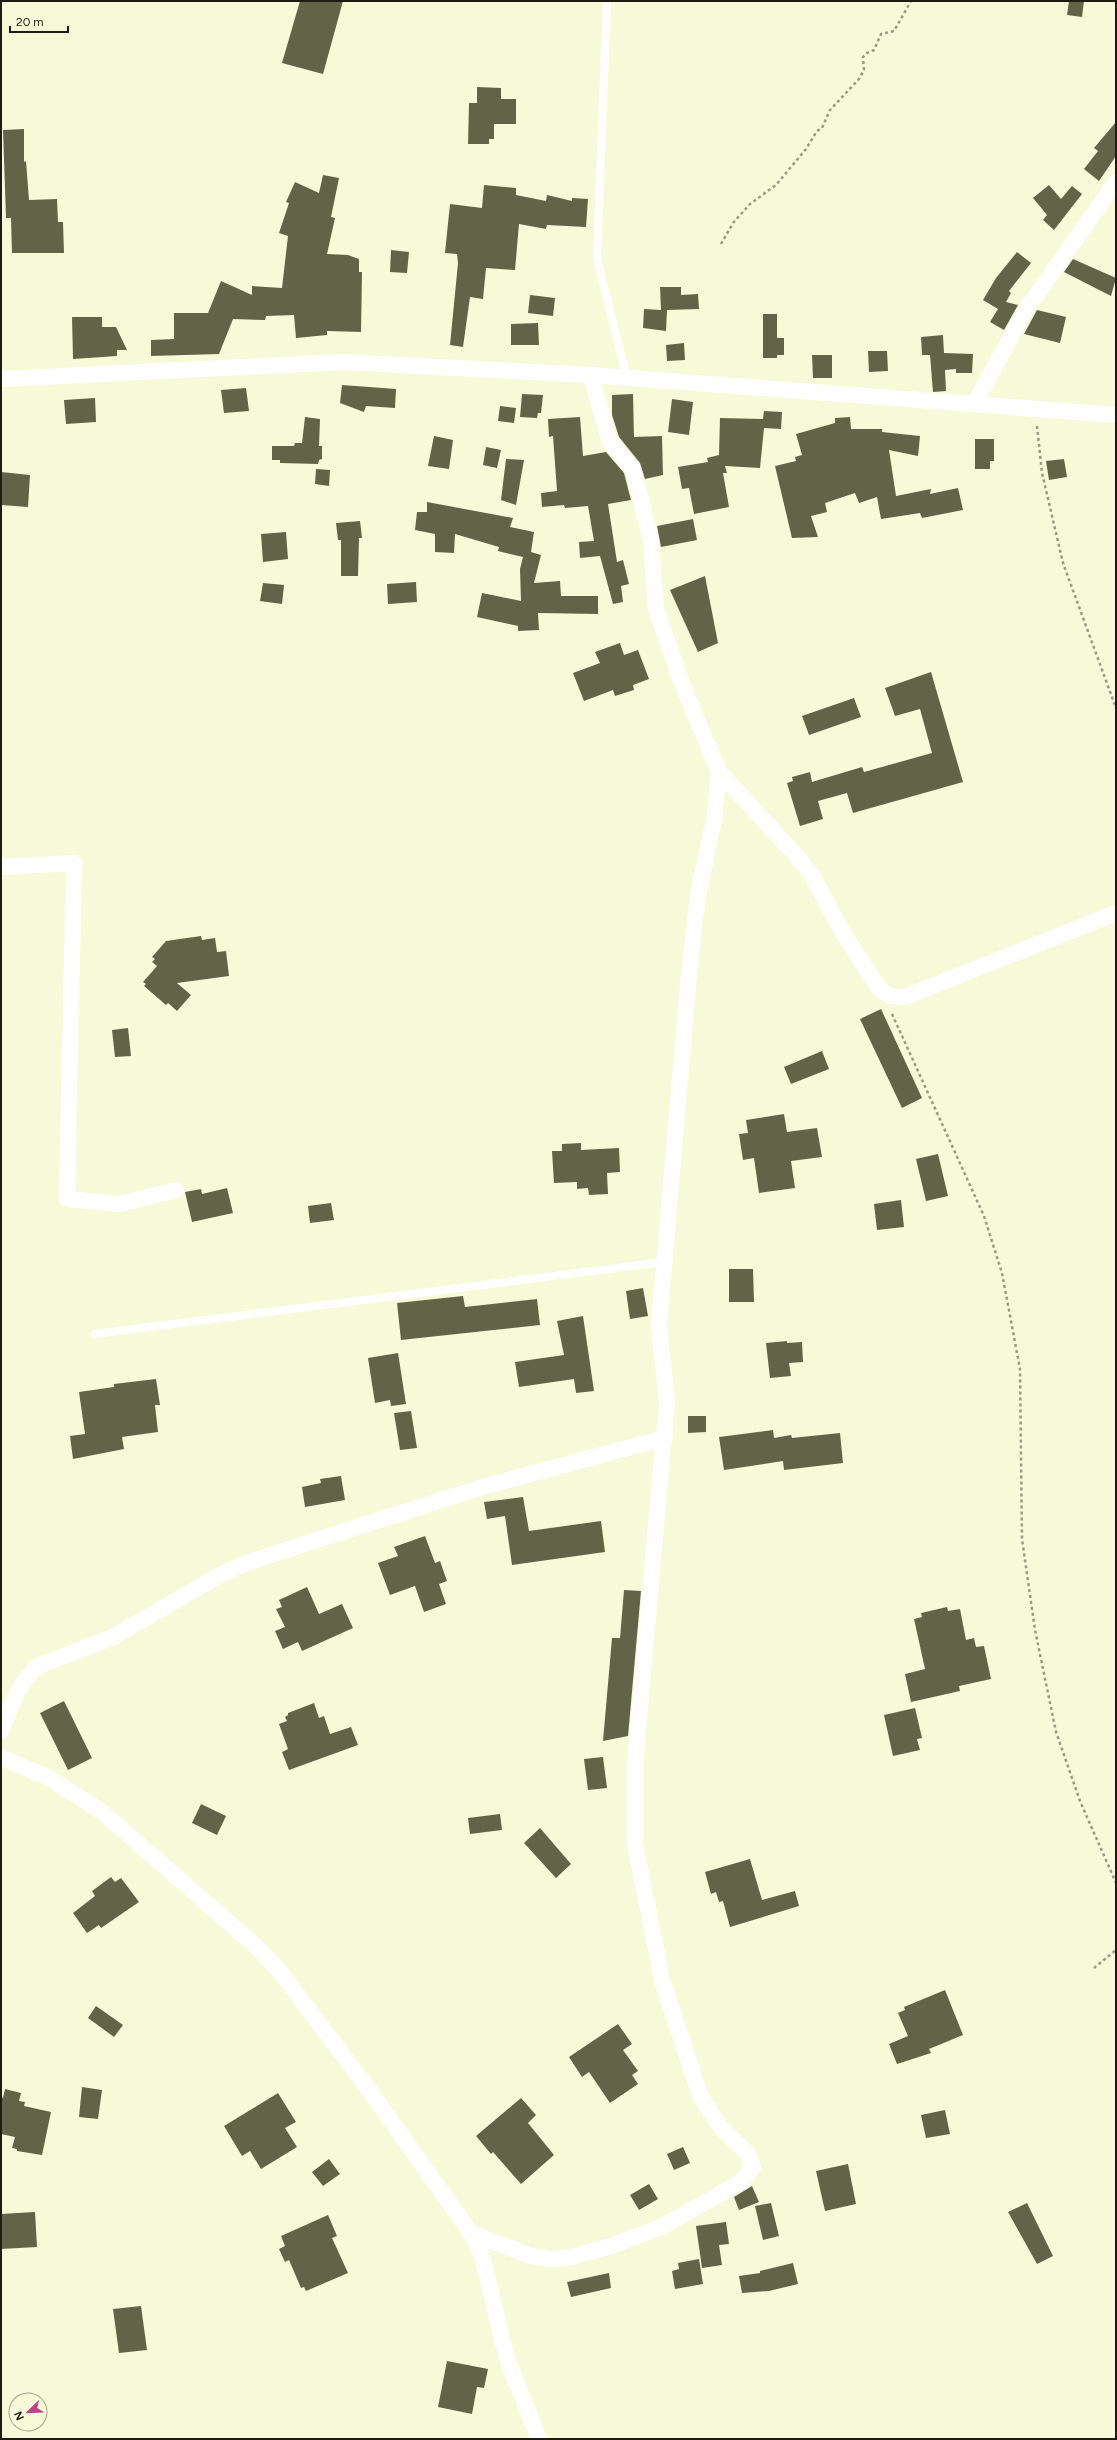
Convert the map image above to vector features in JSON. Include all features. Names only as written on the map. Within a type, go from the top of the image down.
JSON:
[{"type":"street","points":[[975,404],[1025,311],[1116,182]]},
{"type":"street","points":[[1,379],[342,362],[591,375],[975,404],[1035,407],[1116,415]]},
{"type":"street","points":[[591,375],[610,442],[633,470],[651,540],[656,609],[683,686],[719,772],[794,852],[813,877],[843,933],[879,988],[890,996],[905,997],[1116,913]]},
{"type":"street","points":[[471,2233],[531,2256],[550,2259],[567,2258],[611,2246],[661,2227],[740,2182],[753,2167],[747,2153],[721,2128],[700,2095],[663,1982],[635,1844],[635,1763],[667,1402],[659,1325],[689,974],[698,895],[714,820],[719,772]]},
{"type":"street","points":[[1,867],[74,863],[67,1199],[119,1204],[176,1190]]},
{"type":"street","points":[[1,1731],[20,1688],[29,1673],[38,1666],[113,1637],[220,1575],[246,1564],[475,1489],[664,1438]]},
{"type":"street","points":[[1,1757],[49,1778],[101,1811],[258,1948],[280,1973],[364,2083],[471,2233],[482,2255],[507,2359],[539,2439]]},
{"type":"lane","points":[[607,1],[597,259],[627,378]]},
{"type":"lane","points":[[95,1334],[664,1262]]},
{"type":"path","points":[[721,244],[733,222],[750,204],[776,185],[806,149],[817,131],[822,128],[830,110],[859,79],[864,70],[863,57],[867,53],[874,50],[881,34],[894,31],[911,1]]},
{"type":"path","points":[[1035,407],[1042,473],[1062,563],[1116,708]]},
{"type":"path","points":[[890,996],[891,1012],[984,1216],[1002,1273],[1020,1369],[1022,1539],[1035,1630],[1056,1732],[1080,1801],[1116,1883]]},
{"type":"path","points":[[1094,1968],[1116,1950]]},
{"type":"building","points":[[300,1],[343,1],[323,74],[282,63]]},
{"type":"building","points":[[1069,1],[1084,1],[1082,17],[1067,15]]},
{"type":"building","points":[[477,87],[501,88],[501,99],[516,99],[516,124],[494,124],[494,139],[489,139],[489,144],[468,144],[469,103],[477,103]]},
{"type":"building","points":[[1116,122],[1116,156],[1099,181],[1084,169],[1098,151],[1094,148]]},
{"type":"building","points":[[24,129],[24,162],[26,161],[29,200],[57,199],[58,222],[63,222],[64,253],[12,253],[11,218],[6,218],[3,130]]},
{"type":"building","points":[[323,175],[339,178],[331,217],[335,218],[327,254],[348,255],[359,259],[359,272],[362,272],[361,332],[327,331],[327,335],[296,338],[294,315],[266,316],[265,320],[233,319],[219,354],[151,356],[151,340],[174,339],[174,313],[208,313],[221,281],[252,295],[252,286],[282,288],[288,236],[279,233],[289,203],[286,202],[295,182],[319,193]]},
{"type":"building","points":[[484,185],[516,188],[516,195],[546,201],[547,195],[572,201],[572,198],[588,199],[586,227],[547,225],[546,229],[519,224],[515,270],[486,268],[483,299],[470,297],[463,347],[450,345],[458,263],[457,254],[445,253],[450,204],[482,208]]},
{"type":"building","points":[[1049,185],[1061,199],[1072,186],[1082,194],[1054,230],[1043,220],[1047,215],[1033,198]]},
{"type":"building","points":[[391,250],[409,252],[407,273],[390,272]]},
{"type":"building","points":[[1017,252],[1031,263],[1009,291],[1011,293],[1006,302],[1018,305],[1004,330],[990,322],[998,309],[983,300],[996,278]]},
{"type":"building","points":[[1073,259],[1116,278],[1111,296],[1064,272]]},
{"type":"building","points":[[660,287],[681,287],[681,295],[698,294],[699,309],[667,310],[666,331],[643,328],[644,309],[661,310]]},
{"type":"building","points":[[530,295],[555,298],[553,316],[528,313]]},
{"type":"building","points":[[1037,310],[1066,317],[1060,343],[1024,334]]},
{"type":"building","points":[[763,314],[777,314],[777,338],[784,338],[784,355],[777,355],[777,358],[763,358]]},
{"type":"building","points":[[72,317],[102,317],[102,327],[116,327],[127,350],[117,350],[117,356],[73,359]]},
{"type":"building","points":[[538,323],[539,345],[511,345],[511,324]]},
{"type":"building","points":[[943,335],[944,353],[973,354],[972,373],[956,373],[956,369],[945,370],[946,391],[933,392],[930,355],[922,355],[921,337]]},
{"type":"building","points":[[684,343],[685,360],[667,361],[666,345]]},
{"type":"building","points":[[868,351],[887,351],[888,371],[869,372]]},
{"type":"building","points":[[812,355],[832,355],[832,378],[813,378]]},
{"type":"building","points":[[342,385],[396,389],[395,408],[366,406],[364,412],[340,403]]},
{"type":"building","points":[[246,388],[249,411],[224,413],[221,390]]},
{"type":"building","points":[[522,394],[543,395],[541,413],[538,413],[537,418],[520,417]]},
{"type":"building","points":[[633,394],[634,437],[662,436],[663,475],[645,479],[640,463],[619,437],[612,415],[612,395]]},
{"type":"building","points":[[95,398],[96,422],[66,424],[64,400]]},
{"type":"building","points":[[672,399],[693,402],[689,435],[668,432]]},
{"type":"building","points":[[500,406],[516,408],[514,423],[498,421]]},
{"type":"building","points":[[764,411],[782,412],[781,429],[764,428],[760,468],[725,466],[727,473],[723,473],[729,507],[694,514],[689,488],[682,489],[678,467],[708,462],[707,458],[719,455],[720,418],[763,419]]},
{"type":"building","points":[[305,417],[320,419],[319,446],[322,446],[322,459],[319,460],[318,464],[280,463],[280,460],[272,460],[272,446],[294,446],[295,443],[302,443]]},
{"type":"building","points":[[580,417],[583,456],[606,452],[624,473],[631,500],[608,504],[617,562],[623,560],[629,584],[621,586],[623,602],[613,604],[600,556],[580,558],[579,542],[594,541],[588,506],[565,508],[564,505],[542,507],[541,493],[557,491],[553,436],[549,437],[548,419]]},
{"type":"building","points":[[850,417],[851,429],[882,429],[882,432],[920,436],[918,456],[889,450],[896,496],[931,489],[930,494],[958,488],[963,510],[922,518],[920,513],[881,519],[877,497],[859,503],[855,493],[825,503],[827,512],[811,516],[818,537],[792,538],[775,466],[796,461],[795,457],[802,455],[796,434],[835,423],[835,418]]},
{"type":"building","points":[[434,436],[453,440],[449,469],[428,466]]},
{"type":"building","points":[[975,439],[994,439],[994,461],[990,461],[990,469],[975,469]]},
{"type":"building","points":[[486,447],[501,450],[497,468],[483,465]]},
{"type":"building","points":[[506,459],[524,460],[516,505],[501,500]]},
{"type":"building","points":[[1064,459],[1067,477],[1049,480],[1046,461]]},
{"type":"building","points":[[316,469],[330,470],[329,486],[315,484]]},
{"type":"building","points":[[1,472],[30,475],[28,507],[1,505]]},
{"type":"building","points":[[427,502],[513,518],[510,527],[534,532],[531,552],[541,555],[534,583],[560,581],[561,596],[598,596],[598,614],[538,613],[539,630],[518,631],[518,626],[477,617],[482,593],[521,601],[520,569],[523,557],[498,551],[499,547],[455,534],[454,553],[435,552],[435,534],[415,530],[417,512],[427,512]]},
{"type":"building","points":[[693,519],[697,540],[661,547],[657,526]]},
{"type":"building","points":[[360,521],[362,538],[359,538],[358,576],[341,576],[341,540],[338,540],[336,523]]},
{"type":"building","points":[[286,532],[288,559],[263,562],[261,534]]},
{"type":"building","points":[[705,576],[718,643],[698,652],[670,590]]},
{"type":"building","points":[[416,582],[417,602],[388,604],[387,584]]},
{"type":"building","points":[[263,583],[284,585],[282,604],[260,601]]},
{"type":"building","points":[[620,643],[624,655],[638,650],[649,679],[633,685],[634,690],[615,696],[613,690],[584,701],[573,673],[600,663],[595,652]]},
{"type":"building","points":[[931,672],[963,782],[853,813],[847,793],[818,801],[823,819],[800,826],[787,783],[793,781],[792,777],[810,772],[812,782],[862,767],[864,772],[932,753],[920,709],[895,716],[885,688]]},
{"type":"building","points":[[854,698],[861,717],[809,735],[802,716]]},
{"type":"building","points":[[201,936],[202,940],[215,938],[217,952],[226,951],[229,976],[177,983],[191,995],[177,1011],[168,1003],[166,1005],[144,986],[146,984],[143,982],[157,966],[152,962],[155,959],[152,957],[166,941]]},
{"type":"building","points":[[881,1009],[922,1098],[902,1108],[860,1019]]},
{"type":"building","points":[[128,1028],[131,1056],[115,1057],[112,1030]]},
{"type":"building","points":[[822,1051],[829,1069],[791,1084],[784,1067]]},
{"type":"building","points":[[784,1114],[787,1132],[817,1128],[822,1157],[791,1161],[795,1188],[759,1193],[754,1158],[743,1160],[739,1134],[748,1133],[746,1120]]},
{"type":"building","points":[[581,1143],[581,1150],[619,1148],[620,1172],[607,1173],[608,1194],[589,1195],[588,1188],[577,1189],[577,1182],[554,1183],[552,1151],[562,1151],[562,1144]]},
{"type":"building","points":[[938,1154],[948,1196],[926,1201],[916,1159]]},
{"type":"building","points":[[227,1188],[233,1213],[192,1222],[185,1192],[201,1189],[202,1194]]},
{"type":"building","points":[[901,1200],[904,1227],[877,1230],[874,1204]]},
{"type":"building","points":[[331,1203],[334,1220],[310,1223],[308,1206]]},
{"type":"building","points":[[729,1269],[753,1269],[754,1302],[729,1302]]},
{"type":"building","points":[[643,1288],[648,1316],[630,1319],[626,1291]]},
{"type":"building","points":[[463,1296],[465,1307],[537,1299],[540,1325],[401,1340],[397,1303]]},
{"type":"building","points":[[583,1316],[594,1391],[576,1393],[574,1379],[519,1387],[515,1362],[564,1355],[557,1321]]},
{"type":"building","points":[[787,1341],[787,1343],[802,1342],[803,1362],[789,1363],[791,1376],[770,1378],[766,1343]]},
{"type":"building","points":[[398,1353],[406,1404],[391,1406],[390,1400],[375,1403],[368,1358]]},
{"type":"building","points":[[156,1379],[160,1405],[155,1405],[158,1432],[122,1437],[124,1449],[73,1459],[70,1436],[85,1434],[79,1392],[114,1387],[114,1384]]},
{"type":"building","points":[[411,1411],[417,1448],[400,1450],[394,1413]]},
{"type":"building","points":[[688,1416],[706,1416],[706,1432],[688,1433]]},
{"type":"building","points":[[773,1430],[774,1438],[791,1435],[792,1438],[840,1433],[843,1463],[784,1470],[783,1461],[724,1470],[719,1437]]},
{"type":"building","points":[[341,1476],[345,1500],[305,1507],[302,1487],[321,1483],[320,1479]]},
{"type":"building","points":[[523,1497],[529,1531],[601,1521],[605,1552],[512,1565],[505,1516],[487,1519],[484,1502]]},
{"type":"building","points":[[425,1536],[435,1563],[440,1561],[447,1581],[439,1584],[446,1604],[424,1612],[415,1586],[390,1595],[378,1563],[398,1556],[394,1547]]},
{"type":"building","points":[[307,1587],[319,1614],[342,1604],[353,1628],[302,1651],[298,1642],[283,1649],[275,1631],[285,1627],[276,1609],[282,1607],[279,1600]]},
{"type":"building","points":[[624,1590],[641,1591],[628,1736],[603,1741],[612,1638],[620,1638]]},
{"type":"building","points":[[947,1607],[948,1611],[960,1609],[966,1640],[974,1638],[976,1647],[984,1646],[991,1679],[959,1686],[960,1691],[911,1702],[905,1674],[925,1669],[914,1619],[922,1617],[921,1613]]},
{"type":"building","points":[[64,1701],[92,1758],[68,1770],[40,1713]]},
{"type":"building","points":[[314,1703],[319,1718],[324,1716],[330,1734],[351,1727],[358,1745],[289,1770],[282,1752],[288,1749],[279,1724],[287,1721],[285,1717],[288,1713]]},
{"type":"building","points":[[915,1708],[922,1738],[917,1739],[920,1750],[893,1756],[884,1715]]},
{"type":"building","points":[[603,1757],[607,1788],[588,1790],[584,1759]]},
{"type":"building","points":[[201,1804],[226,1816],[217,1835],[192,1823]]},
{"type":"building","points":[[500,1814],[502,1830],[470,1834],[468,1818]]},
{"type":"building","points":[[540,1828],[571,1864],[556,1878],[524,1843]]},
{"type":"building","points":[[750,1859],[762,1900],[795,1891],[799,1906],[730,1927],[723,1901],[719,1902],[716,1892],[711,1894],[705,1872]]},
{"type":"building","points":[[111,1877],[115,1882],[121,1878],[139,1902],[101,1928],[99,1925],[87,1933],[73,1913],[95,1896],[92,1891]]},
{"type":"building","points":[[945,1990],[963,2035],[929,2049],[931,2053],[897,2064],[889,2044],[908,2036],[898,2013],[905,2010],[904,2007]]},
{"type":"building","points":[[96,2006],[123,2025],[114,2037],[88,2018]]},
{"type":"building","points":[[618,2024],[632,2044],[623,2050],[638,2071],[632,2075],[638,2084],[610,2103],[589,2072],[582,2077],[569,2057]]},
{"type":"building","points":[[82,2087],[102,2090],[98,2119],[79,2117]]},
{"type":"building","points":[[5,2089],[21,2093],[19,2101],[25,2102],[24,2106],[51,2112],[42,2155],[17,2151],[17,2149],[12,2148],[15,2137],[1,2134],[1,2097],[3,2098]]},
{"type":"building","points":[[278,2093],[296,2122],[285,2128],[297,2147],[261,2169],[250,2151],[242,2156],[224,2126]]},
{"type":"building","points":[[521,2098],[536,2115],[528,2123],[554,2155],[521,2184],[493,2152],[491,2154],[476,2136]]},
{"type":"building","points":[[945,2110],[950,2134],[926,2138],[921,2115]]},
{"type":"building","points":[[683,2147],[690,2163],[674,2170],[667,2154]]},
{"type":"building","points":[[329,2159],[340,2174],[323,2186],[312,2172]]},
{"type":"building","points":[[848,2164],[856,2204],[825,2211],[816,2171]]},
{"type":"building","points":[[649,2184],[658,2199],[639,2210],[630,2195]]},
{"type":"building","points":[[752,2186],[759,2202],[739,2210],[734,2197]]},
{"type":"building","points":[[771,2203],[779,2236],[763,2240],[755,2206]]},
{"type":"building","points":[[1027,2203],[1053,2256],[1037,2264],[1008,2212]]},
{"type":"building","points":[[35,2212],[37,2247],[1,2249],[1,2214]]},
{"type":"building","points":[[328,2215],[337,2236],[332,2238],[348,2273],[306,2291],[304,2287],[301,2288],[289,2260],[285,2262],[279,2249],[285,2246],[281,2236]]},
{"type":"building","points":[[726,2222],[729,2244],[719,2245],[722,2265],[702,2268],[696,2226]]},
{"type":"building","points":[[699,2259],[703,2284],[675,2289],[672,2271],[679,2269],[678,2263]]},
{"type":"building","points":[[793,2263],[798,2284],[769,2291],[742,2293],[739,2276],[760,2273],[760,2271]]},
{"type":"building","points":[[609,2273],[611,2288],[571,2297],[567,2282]]},
{"type":"building","points":[[141,2306],[147,2350],[119,2353],[113,2309]]},
{"type":"building","points":[[447,2361],[488,2369],[484,2388],[477,2387],[472,2414],[438,2407]]}]
